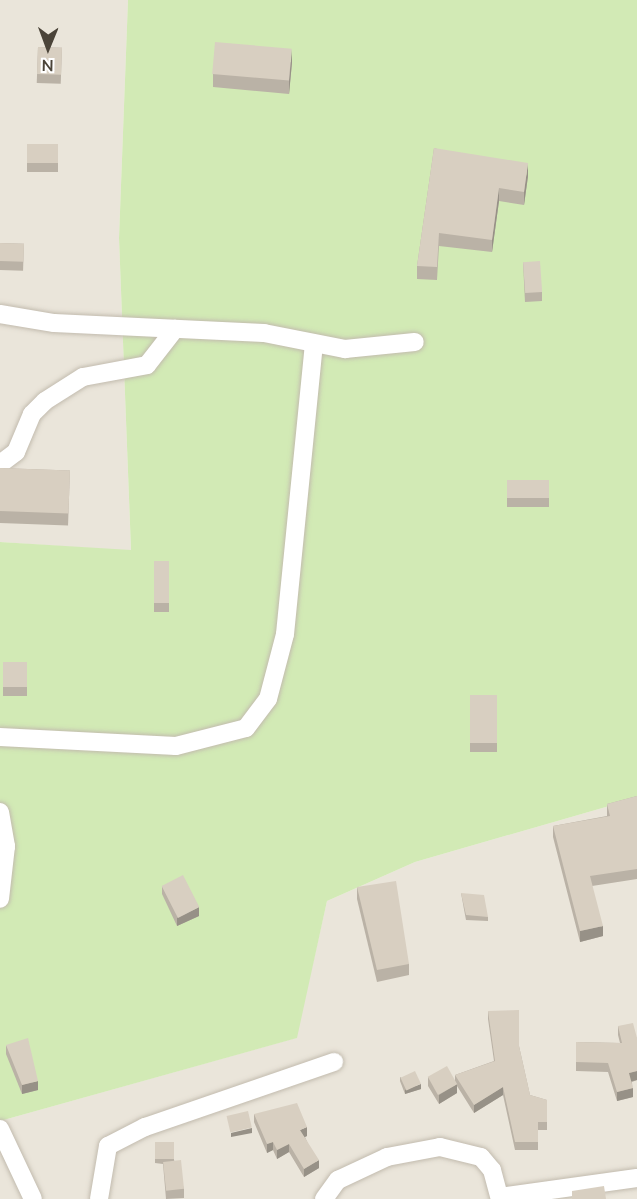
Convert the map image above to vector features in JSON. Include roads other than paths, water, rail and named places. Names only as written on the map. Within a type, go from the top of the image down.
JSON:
[{"type":"street","points":[[0,314],[54,323],[264,333],[314,343],[385,349],[415,342]]},
{"type":"street","points":[[0,464],[16,452],[32,414],[45,401],[82,377],[147,365],[175,329]]},
{"type":"street","points":[[0,737],[176,746],[246,728],[268,699],[285,634],[314,343]]},
{"type":"street","points":[[0,812],[6,846],[0,899]]},
{"type":"street","points":[[99,1199],[108,1146],[145,1127],[334,1062]]},
{"type":"street","points":[[0,1129],[33,1199]]},
{"type":"street","points":[[324,1199],[338,1180],[387,1157],[440,1147],[481,1157],[492,1170],[500,1198],[637,1178]]}]
